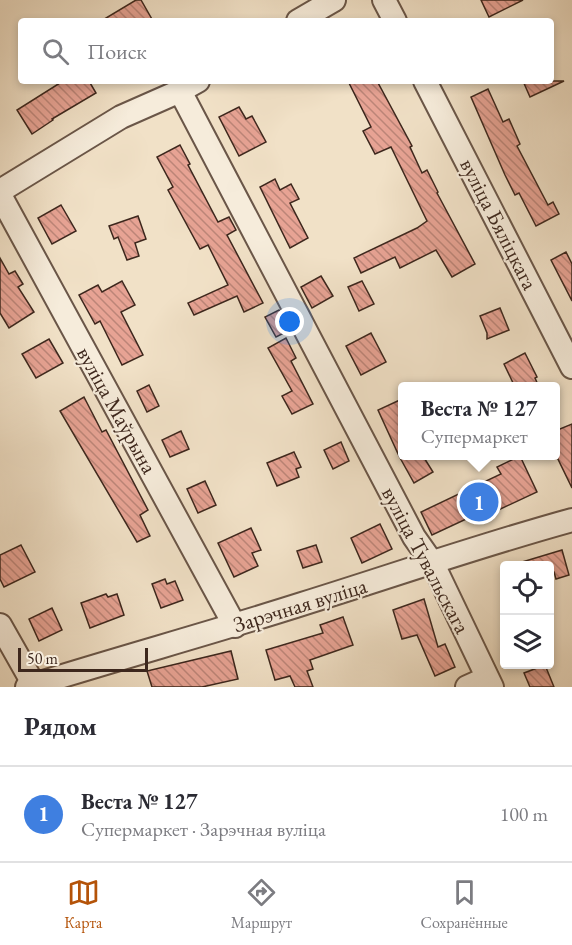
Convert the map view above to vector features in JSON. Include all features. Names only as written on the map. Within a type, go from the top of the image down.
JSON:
[{"type":"street","points":[[303,18],[334,0]]},
{"type":"street","points":[[384,0],[393,18]]},
{"type":"street","name":"вуліца Бяліцкага","points":[[427,84],[572,367]]},
{"type":"street","points":[[0,193],[120,117],[189,86]]},
{"type":"street","name":"вуліца Тувальскага","points":[[189,86],[414,537],[433,564],[482,684]]},
{"type":"street","name":"вуліца Маўрына","points":[[0,193],[235,626]]},
{"type":"street","name":"Зарэчная вуліца","points":[[31,686],[235,626],[508,538],[572,520]]},
{"type":"street","points":[[0,625],[31,686]]},
{"type":"building","points":[[136,0],[141,0],[151,18],[106,18]]},
{"type":"building","points":[[481,0],[523,0],[489,17]]},
{"type":"building","points":[[554,81],[564,81],[530,97],[524,84],[554,84]]},
{"type":"building","points":[[58,84],[91,84],[96,93],[52,119],[32,134],[17,110]]},
{"type":"building","points":[[350,84],[379,84],[412,146],[410,147],[422,173],[427,170],[475,264],[452,277],[436,250],[400,268],[395,257],[361,273],[354,258],[427,221],[391,147],[375,154],[363,131],[371,127]]},
{"type":"building","points":[[488,89],[503,122],[509,119],[520,144],[517,146],[548,205],[553,202],[559,214],[536,226],[519,193],[515,195],[471,97]]},
{"type":"building","points":[[239,107],[246,119],[252,116],[266,142],[239,156],[219,117]]},
{"type":"building","points":[[180,145],[218,222],[229,217],[236,230],[227,235],[263,303],[244,312],[237,296],[194,315],[188,303],[228,285],[208,245],[200,249],[168,190],[173,187],[157,157]]},
{"type":"building","points":[[275,179],[280,190],[291,184],[299,199],[290,203],[308,238],[290,248],[260,187]]},
{"type":"building","points":[[61,205],[76,231],[52,244],[38,218]]},
{"type":"building","points":[[138,216],[146,239],[135,243],[139,256],[127,260],[118,237],[114,239],[109,226]]},
{"type":"building","points":[[566,252],[572,264],[572,301],[551,260]]},
{"type":"building","points":[[0,258],[9,274],[15,271],[23,284],[18,287],[34,312],[9,328],[0,313]]},
{"type":"building","points":[[321,276],[333,296],[312,308],[301,287]]},
{"type":"building","points":[[122,281],[135,305],[121,312],[143,355],[122,365],[100,321],[95,324],[79,295],[98,285],[102,292]]},
{"type":"building","points":[[362,281],[374,304],[359,311],[348,287]]},
{"type":"building","points":[[500,308],[509,330],[487,339],[480,316]]},
{"type":"building","points":[[279,310],[290,330],[276,337],[265,317]]},
{"type":"building","points":[[371,333],[386,362],[361,375],[346,346]]},
{"type":"building","points":[[286,338],[296,358],[291,361],[313,404],[292,414],[282,396],[292,391],[268,348]]},
{"type":"building","points":[[49,339],[63,363],[36,378],[22,354]]},
{"type":"building","points":[[525,353],[537,377],[535,378],[537,382],[513,382],[504,364]]},
{"type":"building","points":[[149,385],[159,406],[147,412],[137,391]]},
{"type":"building","points":[[84,397],[102,432],[106,430],[148,510],[140,515],[150,536],[137,542],[60,411]]},
{"type":"building","points":[[398,401],[398,454],[378,410]]},
{"type":"building","points":[[572,424],[572,488],[558,460],[560,429]]},
{"type":"building","points":[[181,431],[189,449],[170,457],[162,440]]},
{"type":"building","points":[[341,442],[349,461],[333,469],[324,450]]},
{"type":"building","points":[[294,452],[301,467],[296,469],[299,477],[277,486],[267,463]]},
{"type":"building","points":[[401,460],[426,460],[433,472],[414,483]]},
{"type":"building","points":[[512,460],[522,460],[537,492],[481,518],[479,513],[432,535],[421,512],[501,474],[497,467]]},
{"type":"building","points":[[205,481],[216,505],[198,513],[187,489]]},
{"type":"building","points":[[380,524],[392,549],[362,563],[351,538]]},
{"type":"building","points":[[251,528],[261,550],[252,553],[258,566],[234,577],[218,543]]},
{"type":"building","points":[[21,545],[35,572],[4,587],[0,579],[0,555]]},
{"type":"building","points":[[316,545],[322,562],[303,568],[297,551]]},
{"type":"building","points":[[562,550],[569,575],[556,579],[554,561],[525,561]]},
{"type":"building","points":[[165,579],[167,584],[175,581],[183,600],[161,608],[152,584]]},
{"type":"building","points":[[106,594],[108,597],[117,594],[124,615],[90,628],[81,603]]},
{"type":"building","points":[[424,599],[438,647],[445,644],[455,667],[435,676],[417,635],[402,639],[393,610]]},
{"type":"building","points":[[52,608],[62,630],[39,641],[29,619]]},
{"type":"building","points":[[343,617],[353,645],[310,660],[313,669],[307,671],[313,687],[295,687],[290,676],[275,680],[266,650],[323,633],[320,625]]},
{"type":"building","points":[[231,651],[238,679],[202,687],[152,687],[147,671]]},
{"type":"building","points":[[534,669],[547,669],[554,687],[530,687],[524,673]]},
{"type":"place","name":"Веста № 127","points":[[479,502]]}]
